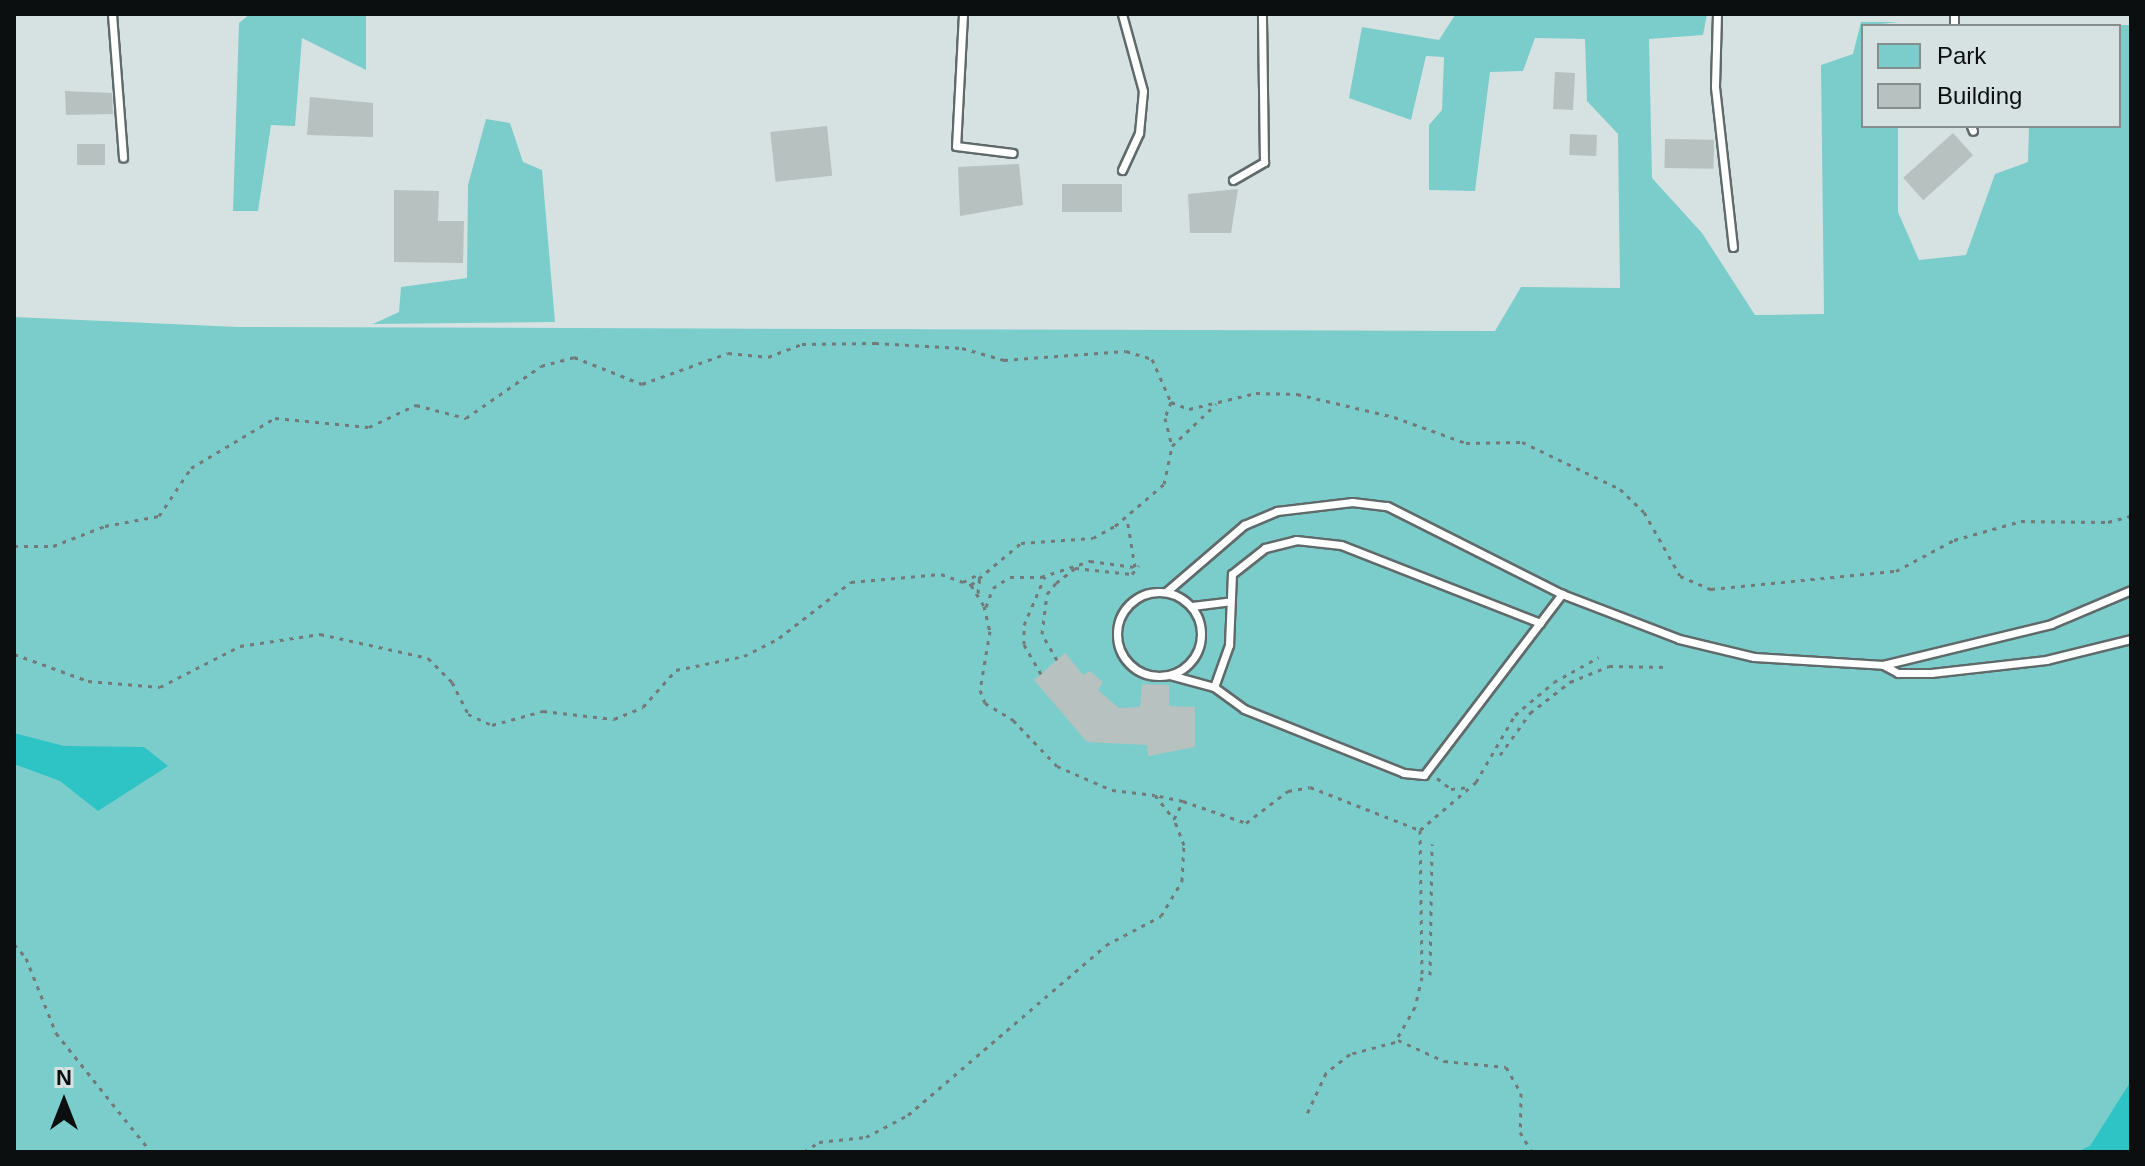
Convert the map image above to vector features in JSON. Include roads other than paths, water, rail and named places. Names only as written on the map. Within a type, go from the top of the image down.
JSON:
[{"type":"lane","points":[[112,14],[123,158]]},
{"type":"lane","points":[[963,14],[956,146],[1013,153]]},
{"type":"lane","points":[[1122,14],[1143,91],[1139,133],[1122,170]]},
{"type":"lane","points":[[1233,180],[1264,162],[1262,14]]},
{"type":"lane","points":[[1717,14],[1715,87],[1733,247]]},
{"type":"lane","points":[[1562,594],[1424,775],[1404,773],[1244,709],[1214,687],[1131,667],[1116,629],[1128,605],[1166,592],[1244,525],[1277,511],[1352,502],[1387,506],[1562,594],[1679,639],[1754,657],[1883,665],[2051,624],[2131,590]]},
{"type":"lane","points":[[1214,687],[1229,645],[1226,602],[1232,574],[1245,559],[1314,538],[1540,623]]},
{"type":"lane","points":[[1166,592],[1192,606],[1226,602]]},
{"type":"lane","points":[[1170,675],[1194,660],[1200,647],[1202,633],[1192,606]]},
{"type":"lane","points":[[1883,665],[1898,673],[1931,673],[2068,656],[2131,639]]}]
